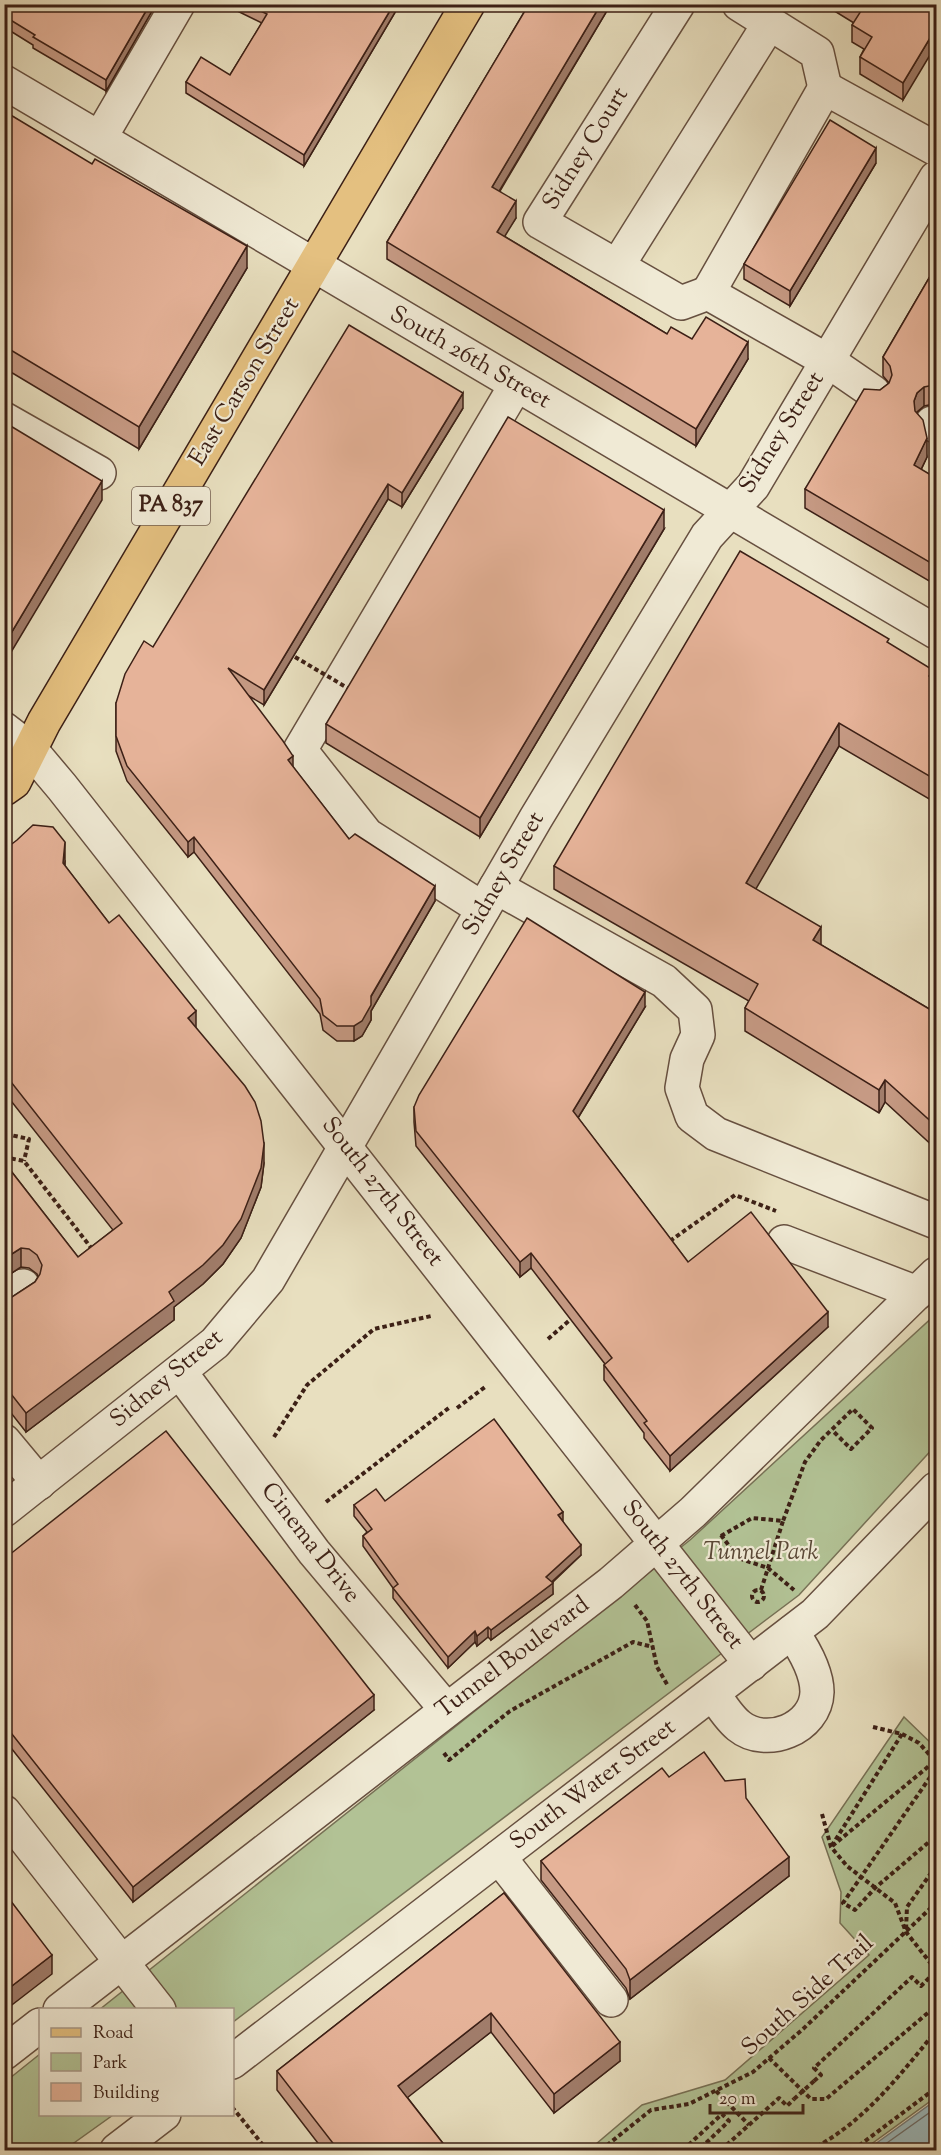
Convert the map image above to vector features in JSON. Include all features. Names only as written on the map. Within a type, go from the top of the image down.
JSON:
[{"type":"main road","name":"East Carson Street","points":[[4,789],[14,782],[44,722],[468,4]]},
{"type":"street","points":[[100,138],[178,4]]},
{"type":"street","name":"Sidney Court","points":[[678,4],[540,222],[681,303],[708,293]]},
{"type":"street","points":[[739,4],[817,53],[825,88],[708,293],[828,361],[873,392]]},
{"type":"street","points":[[618,266],[770,24]]},
{"type":"street","name":"South 26th Street","points":[[4,82],[936,632]]},
{"type":"street","points":[[825,88],[936,149]]},
{"type":"street","name":"Sidney Street","points":[[4,1510],[215,1343],[268,1280],[490,898],[708,536],[753,486],[936,178]]},
{"type":"street","points":[[516,385],[300,750],[368,835],[490,898],[664,981],[695,1010],[698,1035],[687,1059],[682,1088],[692,1116],[716,1134],[936,1222]]},
{"type":"street","points":[[4,419],[99,473]]},
{"type":"street","name":"South 27th Street","points":[[4,729],[30,749],[345,1144],[751,1664]]},
{"type":"street","points":[[784,1242],[927,1284]]},
{"type":"street","name":"Tunnel Boulevard","points":[[63,2008],[611,1583],[657,1543],[927,1284]]},
{"type":"street","name":"Cinema Drive","points":[[180,1372],[314,1552],[446,1709]]},
{"type":"street","points":[[4,1441],[39,1484]]},
{"type":"street","name":"South Water Street","points":[[234,2060],[815,1614],[936,1489]]},
{"type":"street","points":[[712,1693],[739,1726],[760,1736],[782,1735],[796,1726],[810,1713],[817,1694],[815,1679],[801,1646],[792,1632]]},
{"type":"street","points":[[4,1812],[157,2008]]},
{"type":"street","points":[[499,1857],[611,2000]]},
{"type":"street","points":[[4,2053],[39,2026]]},
{"type":"street","points":[[117,2151],[163,2116]]},
{"type":"path","points":[[295,657],[353,691]]},
{"type":"path","points":[[4,1149],[5,1133],[29,1139],[24,1161]]},
{"type":"path","points":[[4,1157],[24,1161],[96,1254]]},
{"type":"path","points":[[274,1437],[307,1384],[374,1329],[431,1316]]},
{"type":"path","points":[[548,1339],[571,1319]]},
{"type":"path","points":[[457,1408],[485,1387]]},
{"type":"path","points":[[326,1502],[450,1407]]},
{"type":"path","points":[[761,1590],[805,1461],[853,1409],[872,1428],[851,1449],[833,1431]]},
{"type":"path","points":[[722,1536],[753,1518],[783,1521]]},
{"type":"path","points":[[715,1528],[738,1558],[768,1568],[796,1592]]},
{"type":"path","points":[[631,1600],[647,1621],[657,1667],[674,1695]]},
{"type":"path","points":[[440,1747],[449,1760],[510,1711],[633,1642],[653,1647]]},
{"type":"path","points":[[873,1727],[902,1734],[919,1743],[936,1763]]},
{"type":"path","points":[[831,1847],[902,1734]]},
{"type":"path","points":[[831,1847],[936,1763]]},
{"type":"path","points":[[936,1763],[933,1773],[843,1903],[855,1910],[875,1888],[936,1836]]},
{"type":"path","points":[[720,2151],[779,2098],[787,2106],[821,2075],[814,2068],[912,1977],[921,1986],[936,1971],[906,1932],[895,1903],[847,1866],[831,1847],[822,1814]]},
{"type":"path","points":[[906,1932],[907,1907],[936,1866]]},
{"type":"path","name":"South Side Trail","points":[[601,2151],[651,2110],[689,2104],[753,2072],[936,1904]]},
{"type":"path","points":[[769,2058],[811,2099],[826,2099],[936,2006]]},
{"type":"path","points":[[810,2151],[835,2138],[858,2118],[900,2076],[936,2031]]},
{"type":"path","points":[[853,2151],[936,2088]]},
{"type":"path","points":[[716,2090],[748,2125]]},
{"type":"path","points":[[234,2110],[267,2151]]},
{"type":"path","points":[[683,2151],[722,2114],[729,2121],[698,2151]]},
{"type":"path","points":[[705,2144],[711,2151]]},
{"type":"path","points":[[650,2151],[655,2146],[659,2151]]},
{"type":"green space","name":"Tunnel Park","points":[[936,1314],[936,1445],[799,1595],[234,2021],[234,2008],[102,2008],[690,1540]]},
{"type":"green space","points":[[904,1717],[936,1748],[936,2097],[863,2150],[589,2150],[642,2105],[725,2080],[869,1955],[840,1923],[841,1892],[822,1837]]},
{"type":"green space","points":[[39,2055],[39,2116],[112,2116],[64,2150],[5,2150],[5,2082]]},
{"type":"water","points":[[936,2100],[936,2150],[867,2150]]},
{"type":"building","points":[[4,4],[150,4],[106,80],[33,37],[35,35],[4,16]]},
{"type":"building","points":[[246,4],[394,4],[304,155],[186,82],[201,57],[230,75],[267,14]]},
{"type":"building","points":[[529,4],[601,4],[492,187],[516,201],[497,232],[667,334],[671,327],[692,339],[706,317],[748,342],[696,429],[387,242]]},
{"type":"building","points":[[851,4],[936,4],[936,28],[903,83],[860,57],[872,37],[852,25],[861,11]]},
{"type":"building","points":[[4,111],[92,164],[95,159],[247,246],[139,427],[4,346]]},
{"type":"building","points":[[830,120],[876,148],[790,291],[744,264]]},
{"type":"building","points":[[936,266],[936,386],[924,387],[917,393],[914,401],[915,411],[923,420],[927,438],[914,465],[936,478],[936,566],[805,489],[864,389],[880,390],[889,383],[892,375],[890,366],[883,357]]},
{"type":"building","points":[[349,325],[463,393],[402,493],[388,484],[264,690],[228,668],[293,756],[288,760],[349,839],[355,834],[435,886],[371,996],[371,1005],[362,1021],[354,1026],[337,1026],[323,1015],[320,999],[194,837],[188,842],[127,766],[116,736],[116,703],[125,674],[144,641],[153,647]]},
{"type":"building","points":[[508,417],[664,510],[480,818],[326,724]]},
{"type":"building","points":[[4,422],[102,481],[4,645]]},
{"type":"building","points":[[740,551],[889,639],[887,642],[933,670],[929,676],[936,680],[936,780],[839,723],[746,883],[821,927],[813,940],[936,1013],[936,1126],[885,1080],[879,1090],[745,1008],[758,984],[554,866]]},
{"type":"building","points":[[33,825],[53,827],[65,842],[63,863],[109,923],[119,915],[196,1011],[188,1018],[245,1086],[255,1102],[261,1121],[264,1144],[261,1168],[241,1219],[223,1245],[203,1265],[169,1292],[174,1301],[26,1413],[4,1385],[4,1300],[6,1301],[35,1282],[42,1265],[37,1255],[29,1249],[21,1248],[4,1259],[4,1162],[78,1257],[122,1223],[4,1073],[4,850]]},
{"type":"building","points":[[527,918],[645,992],[573,1111],[688,1262],[751,1212],[828,1312],[670,1456],[644,1423],[647,1421],[604,1365],[612,1358],[531,1253],[520,1262],[416,1131],[414,1107],[419,1095]]},
{"type":"building","points":[[494,1419],[563,1512],[558,1515],[581,1545],[546,1577],[553,1583],[491,1630],[488,1627],[477,1636],[475,1631],[448,1657],[393,1588],[398,1584],[363,1536],[372,1529],[354,1505],[376,1489],[385,1501]]},
{"type":"building","points":[[166,1431],[374,1695],[133,1887],[4,1724],[4,1559]]},
{"type":"building","points":[[704,1752],[725,1781],[745,1779],[746,1798],[789,1857],[630,1980],[626,1969],[541,1861],[662,1768],[669,1777]]},
{"type":"building","points":[[4,1892],[52,1955],[4,1992]]},
{"type":"building","points":[[504,1893],[620,2042],[554,2094],[491,2013],[398,2086],[449,2151],[339,2151],[277,2071]]}]
